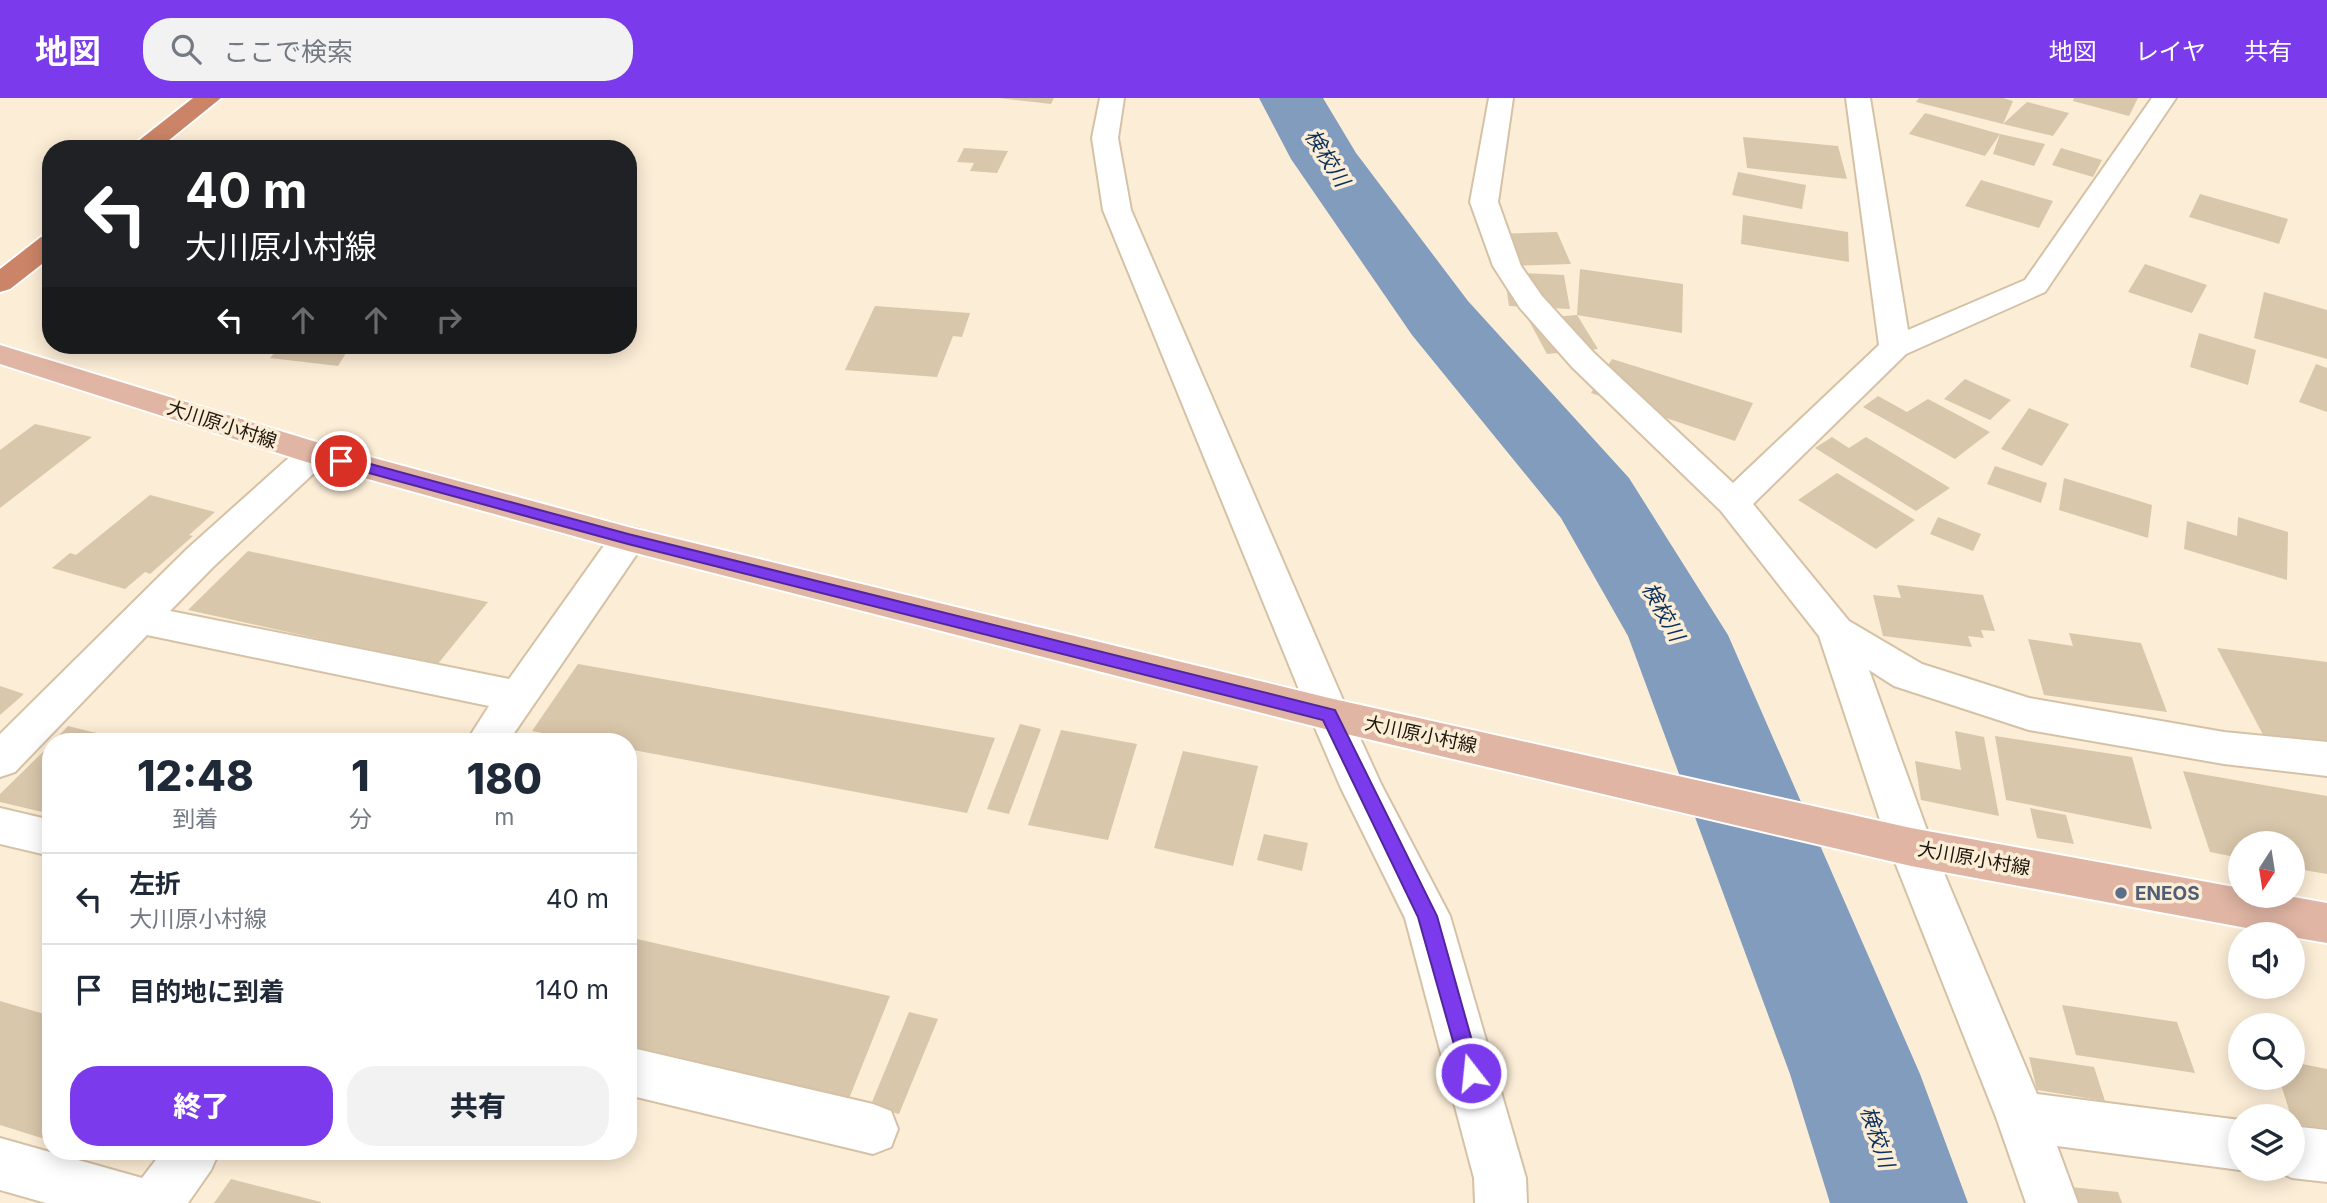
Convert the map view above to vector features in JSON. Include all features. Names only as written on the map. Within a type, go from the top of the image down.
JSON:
[{"type":"highway","points":[[156,140],[219,102]]},
{"type":"highway","points":[[180,140],[219,102]]},
{"type":"highway","points":[[0,255],[42,224]]},
{"type":"highway","points":[[0,283],[42,250]]},
{"type":"main road","name":"大川原小村線","points":[[0,354],[315,453],[628,539],[1329,715],[1425,733],[1596,776],[1911,847],[2327,923]]},
{"type":"street","points":[[1112,98],[1105,138],[1117,210],[1329,715],[1362,788],[1427,916],[1500,1178],[1501,1203]]},
{"type":"street","points":[[1502,98],[1484,202],[1507,266],[1531,302],[1583,360],[1733,503],[1836,631],[1911,847],[2021,1117],[2052,1203]]},
{"type":"street","points":[[1858,98],[1895,347]]},
{"type":"street","points":[[1733,503],[1895,347],[2035,286],[2164,98]]},
{"type":"street","points":[[0,760],[200,558],[315,453]]},
{"type":"street","points":[[492,733],[628,539]]},
{"type":"street","points":[[138,619],[519,696]]},
{"type":"street","points":[[1836,631],[1908,675],[2029,714],[2224,748],[2327,759]]},
{"type":"street","points":[[0,826],[42,836]]},
{"type":"street","points":[[637,1073],[873,1129]]},
{"type":"street","points":[[2021,1117],[2228,1143]]},
{"type":"street","points":[[2305,1153],[2327,1156]]},
{"type":"street","points":[[156,1203],[187,1160]]},
{"type":"street","points":[[0,1164],[138,1203]]},
{"type":"building","points":[[999,98],[1054,98],[1051,104]]},
{"type":"building","points":[[1919,98],[2003,98],[2013,101],[2003,124],[1916,102]]},
{"type":"building","points":[[2074,98],[2138,98],[2129,116],[2073,101]]},
{"type":"building","points":[[2027,102],[2069,113],[2053,136],[2003,124]]},
{"type":"building","points":[[1925,113],[2000,134],[1985,156],[1909,134]]},
{"type":"building","points":[[2000,134],[2045,144],[2034,166],[1993,154]]},
{"type":"building","points":[[1743,137],[1838,146],[1847,179],[1747,168]]},
{"type":"building","points":[[964,148],[1008,151],[997,173],[970,171],[974,163],[957,162]]},
{"type":"building","points":[[2061,148],[2102,160],[2093,177],[2052,165]]},
{"type":"building","points":[[1738,172],[1806,185],[1802,209],[1732,195]]},
{"type":"building","points":[[1981,180],[2053,201],[2039,228],[1965,206]]},
{"type":"building","points":[[2200,194],[2288,219],[2279,244],[2189,217]]},
{"type":"building","points":[[1743,215],[1848,232],[1849,262],[1741,244]]},
{"type":"building","points":[[1557,232],[1571,264],[1507,266],[1494,234]]},
{"type":"building","points":[[2145,264],[2207,285],[2192,313],[2128,292]]},
{"type":"building","points":[[1580,269],[1683,284],[1682,333],[1577,315]]},
{"type":"building","points":[[1504,272],[1564,275],[1570,309],[1509,306]]},
{"type":"building","points":[[2264,292],[2327,310],[2327,359],[2254,338]]},
{"type":"building","points":[[875,306],[970,313],[962,337],[953,336],[937,377],[845,370]]},
{"type":"building","points":[[1577,315],[1598,349],[1547,354],[1528,319]]},
{"type":"building","points":[[2199,333],[2256,350],[2248,385],[2190,367]]},
{"type":"building","points":[[274,354],[345,354],[338,366],[270,358]]},
{"type":"building","points":[[1612,359],[1753,403],[1735,441],[1591,393]]},
{"type":"building","points":[[2316,364],[2327,368],[2327,412],[2299,402]]},
{"type":"building","points":[[1965,379],[2011,400],[1990,420],[1944,399]]},
{"type":"building","points":[[1878,396],[1907,412],[1928,399],[1990,432],[1955,459],[1863,407]]},
{"type":"building","points":[[2029,408],[2069,424],[2042,466],[2001,449]]},
{"type":"building","points":[[35,424],[92,437],[0,508],[0,450]]},
{"type":"building","points":[[1832,437],[1849,448],[1866,437],[1950,488],[1916,511],[1815,448]]},
{"type":"building","points":[[1995,466],[2047,483],[2041,503],[1987,484]]},
{"type":"building","points":[[1837,473],[1915,520],[1876,549],[1798,500]]},
{"type":"building","points":[[2064,478],[2152,505],[2148,538],[2059,510]]},
{"type":"building","points":[[150,495],[215,512],[189,535],[193,536],[150,574],[145,572],[125,589],[52,568],[70,553],[76,555]]},
{"type":"building","points":[[1938,517],[1981,534],[1973,551],[1930,534]]},
{"type":"building","points":[[2238,517],[2288,532],[2287,580],[2184,549],[2187,521],[2237,536]]},
{"type":"building","points":[[248,551],[488,602],[437,665],[188,610]]},
{"type":"building","points":[[1897,585],[1983,595],[1995,631],[1981,630],[1984,638],[1968,636],[1972,647],[1883,636],[1873,595],[1901,598]]},
{"type":"building","points":[[2069,633],[2141,643],[2167,712],[2044,695],[2028,639],[2073,646]]},
{"type":"building","points":[[2217,648],[2327,662],[2327,751],[2268,744]]},
{"type":"building","points":[[578,664],[995,738],[967,813],[637,751],[637,733],[532,731]]},
{"type":"building","points":[[0,686],[24,694],[0,715]]},
{"type":"building","points":[[1020,724],[1041,729],[1009,814],[987,809]]},
{"type":"building","points":[[68,726],[96,733],[61,733]]},
{"type":"building","points":[[1061,730],[1137,744],[1108,840],[1028,825]]},
{"type":"building","points":[[1955,731],[1984,737],[1999,816],[1921,800],[1915,761],[1961,770]]},
{"type":"building","points":[[1995,736],[2132,757],[2152,829],[2006,800]]},
{"type":"building","points":[[1183,751],[1258,766],[1233,866],[1154,848]]},
{"type":"building","points":[[42,753],[42,812],[0,802],[0,794]]},
{"type":"building","points":[[2183,771],[2327,796],[2327,874],[2305,870],[2305,831],[2228,831],[2228,856],[2210,852]]},
{"type":"building","points":[[2030,808],[2066,815],[2074,844],[2037,838]]},
{"type":"building","points":[[1264,834],[1308,843],[1302,871],[1257,860]]},
{"type":"building","points":[[637,939],[890,996],[848,1101],[637,1050]]},
{"type":"building","points":[[0,1001],[42,1013],[42,1138],[0,1125]]},
{"type":"building","points":[[2062,1005],[2177,1022],[2195,1073],[2076,1055]]},
{"type":"building","points":[[909,1012],[938,1019],[899,1114],[870,1107]]},
{"type":"building","points":[[2029,1057],[2094,1067],[2105,1101],[2037,1090]]},
{"type":"building","points":[[2305,1065],[2327,1069],[2327,1130],[2305,1125],[2305,1104],[2287,1104],[2283,1090],[2305,1090]]},
{"type":"building","points":[[231,1179],[321,1202],[321,1203],[214,1203]]},
{"type":"building","points":[[2061,1186],[2118,1192],[2122,1203],[2067,1203]]},
{"type":"waterway","name":"検校川","points":[[1291,98],[1325,159],[1440,318],[1597,500],[1678,635],[1855,1074],[1899,1203]]},
{"type":"place","name":"ENEOS","points":[[2121,893]]},
{"type":"route","points":[[341,461],[628,539],[1329,715],[1362,788],[1427,916],[1471,1073]]}]
